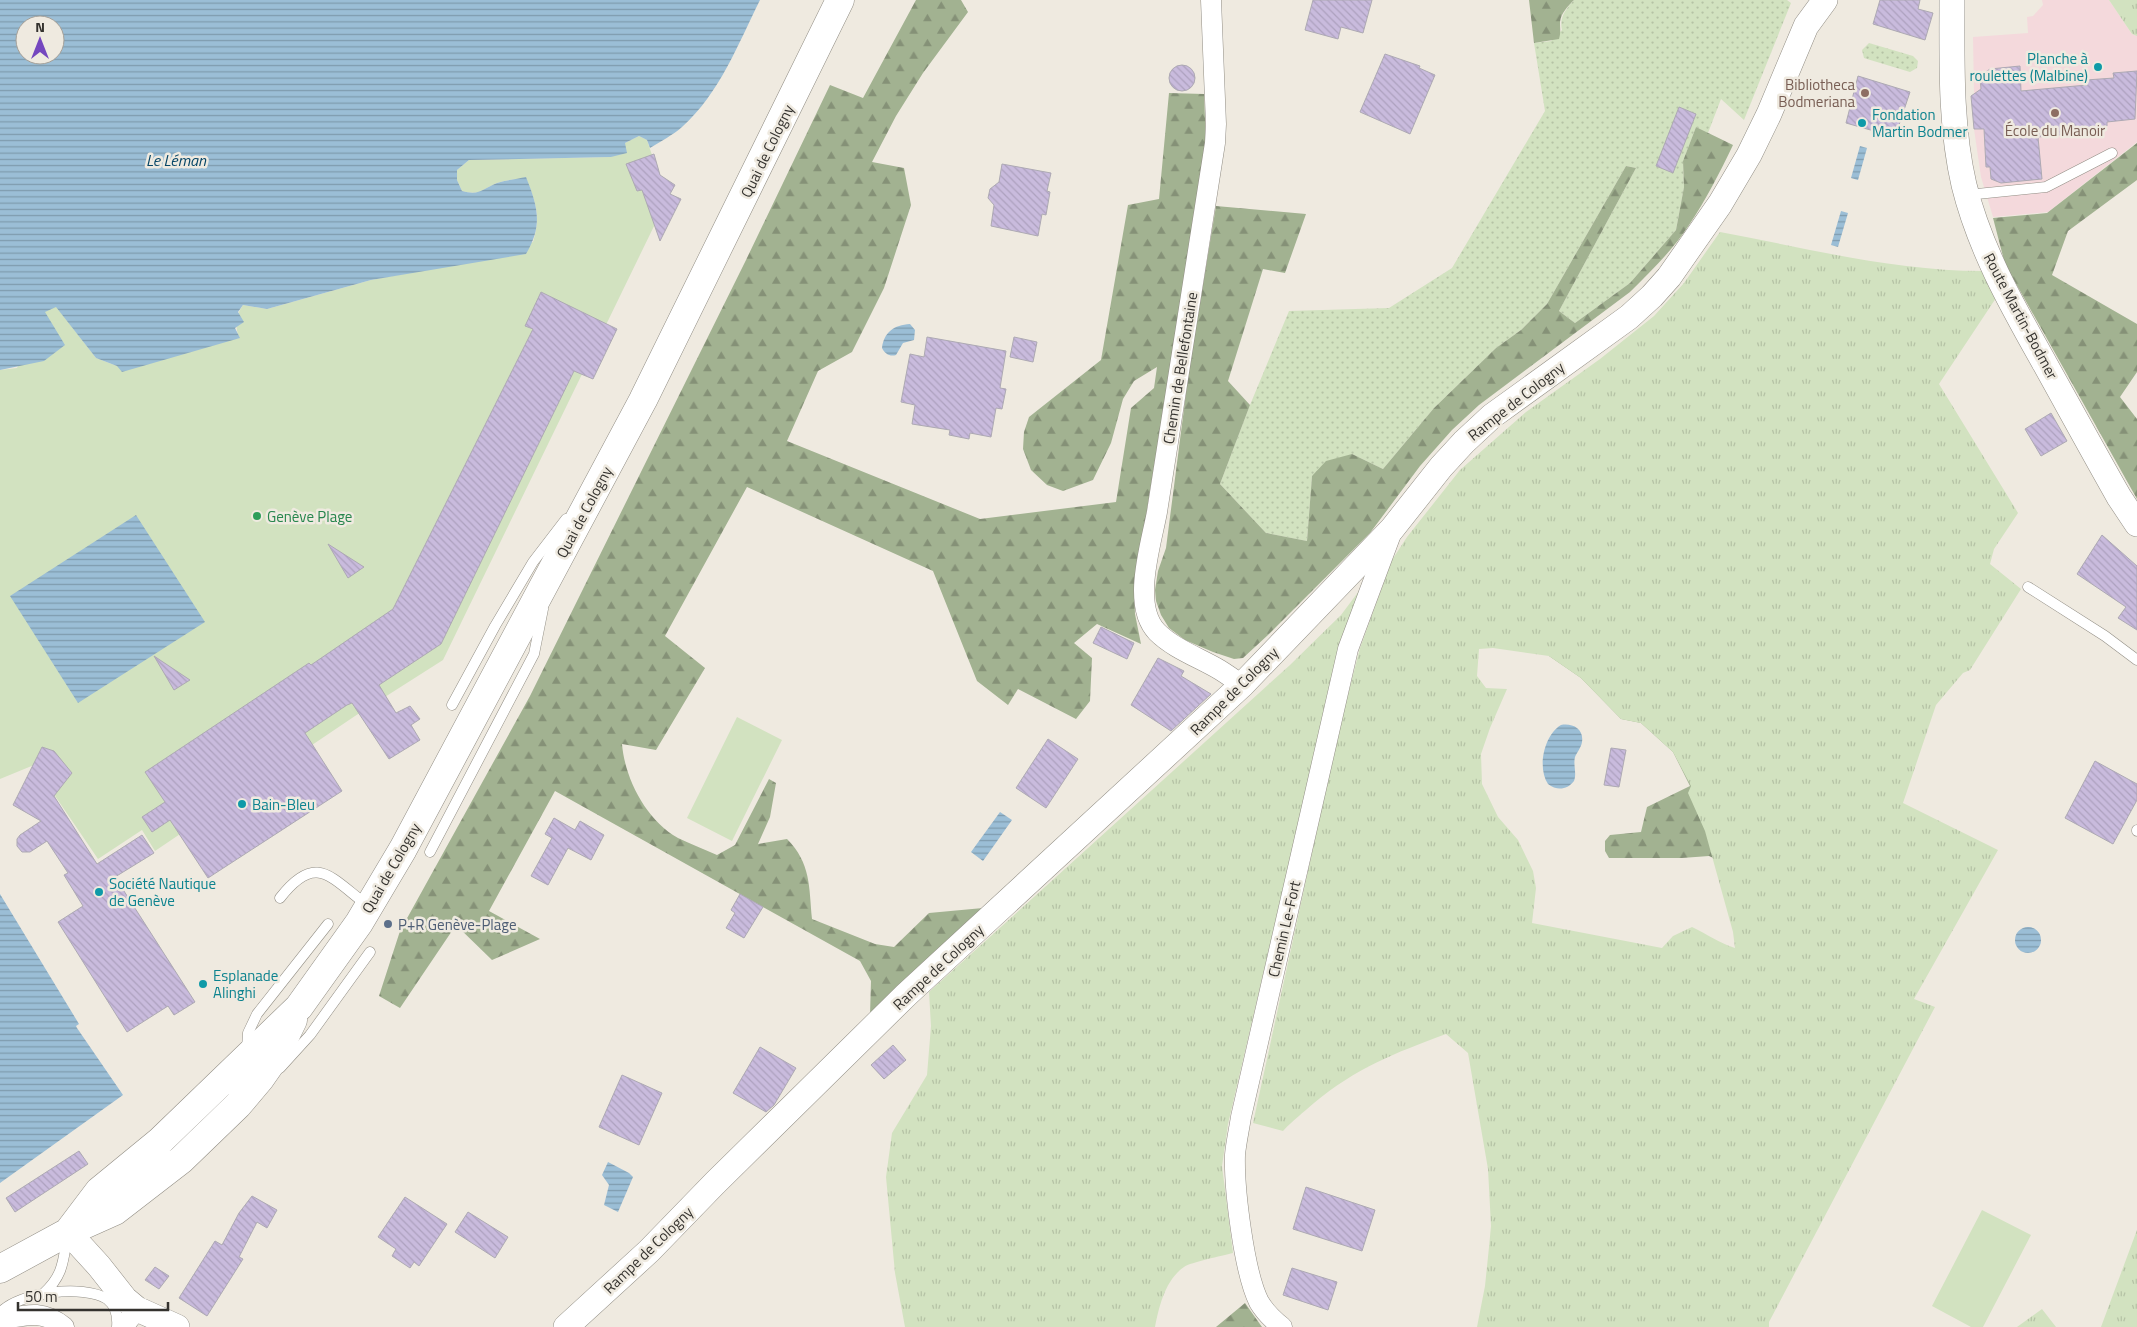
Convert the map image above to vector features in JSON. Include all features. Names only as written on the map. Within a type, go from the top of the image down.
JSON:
[{"type":"main road","name":"Quai de Cologny","points":[[68,1232],[116,1211],[181,1160],[238,1105],[274,1059],[299,1007],[370,908],[408,841],[648,392],[840,0]]},
{"type":"main road","name":"Quai de Cologny","points":[[68,1232],[99,1191],[160,1141],[246,1056],[299,1007]]},
{"type":"main road","points":[[0,1269],[68,1232]]},
{"type":"street","name":"Chemin de Bellefontaine","points":[[1211,0],[1216,124],[1215,143],[1159,503],[1146,571],[1144,597],[1147,614],[1157,632],[1175,645],[1221,670],[1242,685]]},
{"type":"street","name":"Rampe de Cologny","points":[[566,1327],[649,1251],[906,995],[1173,751],[1242,685],[1392,530],[1441,467],[1471,435],[1492,416],[1629,317],[1669,277],[1720,204],[1749,155],[1770,114],[1802,35],[1814,14],[1825,0]]},
{"type":"street","name":"Route Martin-Bodmer","points":[[1952,0],[1955,122],[1959,160],[1967,195],[1992,266],[2119,497],[2137,524]]},
{"type":"street","name":"Chemin Le-Fort","points":[[1282,1327],[1272,1319],[1259,1302],[1252,1281],[1239,1213],[1235,1155],[1241,1117],[1348,649],[1392,530]]},
{"type":"street","points":[[68,1232],[99,1266],[116,1290],[130,1318],[177,1327]]},
{"type":"street","points":[[0,1320],[22,1316],[45,1316],[64,1327]]},
{"type":"lane","points":[[1967,195],[2046,187],[2112,152]]},
{"type":"lane","points":[[452,705],[494,626],[533,562],[612,458]]},
{"type":"lane","points":[[430,852],[534,654],[550,576]]},
{"type":"lane","points":[[2028,587],[2105,636],[2137,660]]},
{"type":"lane","points":[[280,898],[298,877],[307,873],[319,872],[336,881],[370,908]]},
{"type":"lane","points":[[246,1056],[248,1033],[257,1014],[328,924]]},
{"type":"lane","points":[[238,1105],[270,1079],[298,1050],[370,952]]},
{"type":"lane","points":[[43,1294],[54,1284],[59,1276],[68,1232]]},
{"type":"lane","points":[[0,1313],[17,1301],[43,1294],[68,1292],[98,1294],[108,1300],[113,1306],[116,1313],[117,1327]]},
{"type":"shaded area","name":"École du Manoir","points":[[2042,0],[2109,0],[2132,34],[2137,36],[2137,142],[2048,212],[1993,217],[1981,177],[1974,129],[1971,96],[1974,94],[1973,37],[2028,33],[2027,17],[2033,16],[2043,5]]},
{"type":"green space","points":[[916,0],[961,0],[968,12],[923,73],[896,116],[872,162],[904,168],[911,205],[884,288],[852,352],[818,371],[787,441],[980,519],[1116,502],[1131,408],[1154,388],[1157,367],[1134,381],[1123,399],[1111,443],[1093,480],[1063,491],[1047,485],[1031,470],[1023,449],[1024,432],[1029,417],[1101,360],[1128,205],[1159,199],[1169,93],[1204,94],[1206,143],[1134,591],[1135,614],[1141,644],[1097,624],[1074,643],[1092,658],[1090,701],[1076,719],[1018,689],[1008,705],[977,681],[933,571],[747,487],[665,636],[705,668],[656,750],[622,744],[628,771],[639,797],[656,821],[667,830],[678,838],[717,855],[735,845],[769,779],[776,783],[770,817],[758,844],[787,839],[801,857],[805,866],[812,919],[875,944],[894,947],[929,913],[983,908],[870,1015],[871,981],[860,961],[555,791],[489,911],[540,939],[492,960],[456,925],[400,1008],[379,996],[400,931],[530,696],[746,260],[830,85],[863,98]]},
{"type":"green space","points":[[1529,0],[1574,0],[1562,16],[1559,39],[1534,43]]},
{"type":"green space","points":[[1574,0],[1787,0],[1791,3],[1744,120],[1721,99],[1708,133],[1696,127],[1683,161],[1684,187],[1676,230],[1630,283],[1575,323],[1559,311],[1636,168],[1626,166],[1547,304],[1521,330],[1496,348],[1434,408],[1383,469],[1352,454],[1312,476],[1307,541],[1266,533],[1220,484],[1289,311],[1389,308],[1452,268],[1545,111],[1534,43],[1551,41],[1562,30],[1562,17]]},
{"type":"green space","points":[[2109,0],[2137,0],[2137,36],[2132,34]]},
{"type":"green space","points":[[1869,43],[1913,56],[1918,61],[1917,68],[1910,72],[1864,58],[1862,50]]},
{"type":"green space","points":[[1696,127],[1733,145],[1707,196],[1683,234],[1630,292],[1479,405],[1452,430],[1420,466],[1370,533],[1243,658],[1234,659],[1213,652],[1185,640],[1169,628],[1161,615],[1156,601],[1155,590],[1158,571],[1166,548],[1189,370],[1216,206],[1306,214],[1285,273],[1263,269],[1228,381],[1250,405],[1220,484],[1266,533],[1307,541],[1312,476],[1326,461],[1352,454],[1383,469],[1434,408],[1496,348],[1521,330],[1547,304],[1626,166],[1636,168],[1559,311],[1575,323],[1630,283],[1676,230],[1684,187],[1683,161]]},
{"type":"green space","name":"Genève Plage","points":[[639,136],[647,140],[659,176],[674,185],[443,660],[355,716],[155,851],[142,830],[98,859],[34,765],[0,779],[0,370],[17,368],[45,311],[56,306],[96,358],[117,366],[239,338],[237,321],[238,313],[243,305],[267,309],[371,280],[446,266],[533,242],[537,217],[526,178],[500,182],[473,193],[462,191],[457,180],[457,170],[469,160],[611,157],[625,143]]},
{"type":"green space","points":[[2137,143],[2137,180],[2068,231],[2052,275],[2137,324],[2137,372],[2120,397],[2137,419],[2137,499],[2005,264],[1993,218],[2047,213]]},
{"type":"green space","points":[[1720,232],[1883,263],[1949,270],[1982,271],[1996,298],[1939,384],[2018,513],[1994,549],[1990,564],[2021,589],[1970,670],[1963,673],[1936,705],[1903,803],[1998,850],[1914,999],[1935,1007],[1769,1322],[1769,1327],[1477,1327],[1485,1286],[1491,1226],[1488,1169],[1468,1053],[1446,1034],[1377,1062],[1345,1080],[1314,1103],[1283,1131],[1253,1123],[1339,729],[1360,648],[1392,560],[1407,537],[1460,470],[1526,412],[1600,359],[1654,316],[1684,283]],"holes":[[[1493,648],[1549,656],[1581,678],[1621,719],[1641,723],[1673,752],[1691,786],[1688,793],[1705,831],[1733,932],[1735,948],[1692,927],[1673,936],[1662,948],[1532,923],[1536,888],[1533,871],[1518,840],[1498,817],[1482,784],[1481,754],[1507,689],[1486,688],[1477,676],[1479,649]]]},
{"type":"green space","points":[[1362,587],[1321,726],[1228,1124],[1222,1166],[1233,1253],[1193,1263],[1177,1272],[1164,1294],[1155,1327],[905,1327],[895,1273],[886,1177],[892,1133],[927,1075],[931,1026],[929,992],[1290,665],[1341,615]]},
{"type":"green space","points":[[1549,656],[1652,669],[1724,863],[1709,856],[1609,858],[1605,851],[1605,841],[1610,835],[1641,832],[1647,807],[1690,786],[1673,752],[1641,723],[1621,719],[1581,678]]},
{"type":"green space","points":[[737,717],[782,740],[732,841],[687,818]]},
{"type":"green space","points":[[1982,1210],[2031,1235],[1983,1327],[1971,1327],[1932,1306]]},
{"type":"green space","points":[[2137,1230],[2137,1327],[2101,1327]]},
{"type":"green space","points":[[1245,1303],[1262,1327],[1216,1327]]},
{"type":"green space","points":[[2042,1309],[2056,1327],[2017,1327]]},
{"type":"water","name":"Le Léman","points":[[0,0],[760,0],[736,51],[707,99],[682,127],[650,148],[647,140],[639,136],[625,143],[627,153],[611,157],[469,160],[457,170],[457,180],[462,191],[473,193],[497,183],[526,177],[536,207],[537,225],[526,254],[371,280],[267,309],[243,305],[238,312],[244,322],[235,328],[240,338],[122,372],[117,366],[96,358],[56,307],[45,312],[65,345],[44,361],[0,370]]},
{"type":"water","points":[[1860,146],[1867,148],[1858,180],[1851,178]]},
{"type":"water","points":[[1841,211],[1848,213],[1838,247],[1831,245]]},
{"type":"water","points":[[910,324],[915,330],[914,340],[903,343],[896,355],[892,356],[886,353],[882,348],[883,342],[891,330]]},
{"type":"water","points":[[136,515],[205,622],[78,703],[10,596]]},
{"type":"water","points":[[1561,725],[1570,725],[1577,728],[1582,737],[1581,746],[1575,757],[1574,781],[1565,788],[1558,788],[1548,784],[1543,769],[1544,752],[1550,736]]},
{"type":"water","points":[[1000,812],[1012,820],[983,861],[971,852]]},
{"type":"water","points":[[0,894],[79,1024],[76,1026],[77,1028],[123,1095],[0,1183]]},
{"type":"water","points":[[2028,927],[2037,931],[2041,940],[2037,949],[2028,953],[2019,949],[2015,940],[2019,931]]},
{"type":"water","points":[[608,1162],[633,1177],[618,1212],[604,1205],[609,1185],[602,1175]]},
{"type":"building","points":[[1313,0],[1372,0],[1363,33],[1341,27],[1338,39],[1305,30]]},
{"type":"building","points":[[1880,0],[1920,0],[1918,9],[1933,13],[1925,40],[1873,24]]},
{"type":"building","points":[[1385,54],[1420,66],[1419,68],[1435,75],[1410,134],[1360,112]]},
{"type":"building","points":[[1182,65],[1192,68],[1195,78],[1192,88],[1182,91],[1172,88],[1169,78],[1172,68]]},
{"type":"building","points":[[2020,66],[2021,91],[2087,85],[2086,80],[2114,78],[2113,73],[2137,71],[2135,119],[2107,122],[2107,126],[2080,129],[2080,133],[2038,137],[2042,179],[2001,183],[1991,179],[1990,167],[1986,167],[1984,129],[1974,129],[1971,96],[1981,89],[1980,76],[1990,69]]},
{"type":"building","points":[[1858,76],[1910,92],[1895,137],[1846,123]]},
{"type":"building","points":[[1679,107],[1696,114],[1673,173],[1656,166]]},
{"type":"building","points":[[654,154],[660,175],[675,185],[670,194],[681,199],[660,241],[642,190],[637,191],[626,164]]},
{"type":"building","points":[[1002,164],[1051,173],[1047,191],[1050,192],[1046,215],[1042,214],[1038,236],[991,226],[994,205],[988,198],[990,189],[999,182]]},
{"type":"building","points":[[541,292],[617,329],[593,379],[574,371],[441,644],[379,685],[396,713],[410,706],[420,719],[411,725],[420,740],[389,759],[352,703],[347,705],[305,733],[342,791],[208,878],[170,820],[152,832],[142,817],[165,802],[145,772],[309,663],[311,665],[393,609],[533,329],[525,326]]},
{"type":"building","points":[[927,337],[1006,351],[1000,388],[1006,389],[1002,409],[996,408],[991,437],[970,433],[969,439],[949,435],[950,430],[912,424],[915,405],[901,402],[910,354],[924,357]]},
{"type":"building","points":[[1014,337],[1037,342],[1033,362],[1010,357]]},
{"type":"building","points":[[2051,413],[2067,441],[2041,456],[2025,429]]},
{"type":"building","points":[[2102,535],[2137,566],[2137,630],[2118,618],[2126,607],[2077,574]]},
{"type":"building","points":[[328,544],[364,567],[348,578]]},
{"type":"building","points":[[1101,627],[1134,643],[1127,659],[1093,643]]},
{"type":"building","points":[[154,656],[190,680],[174,690]]},
{"type":"building","points":[[1158,658],[1184,671],[1181,676],[1211,694],[1171,731],[1131,705]]},
{"type":"building","points":[[1048,739],[1078,759],[1046,808],[1016,788]]},
{"type":"building","name":"Société Nautique de Genève","points":[[42,747],[54,751],[72,773],[54,796],[97,864],[142,835],[154,853],[115,877],[195,1002],[174,1015],[168,1006],[127,1032],[58,922],[83,906],[64,875],[68,873],[47,841],[30,852],[22,852],[17,846],[17,839],[20,835],[41,821],[13,805]]},
{"type":"building","points":[[1611,748],[1626,750],[1619,787],[1604,785]]},
{"type":"building","points":[[2095,761],[2137,784],[2137,800],[2113,844],[2065,818]]},
{"type":"building","points":[[554,818],[575,830],[580,821],[604,835],[591,860],[568,848],[548,885],[531,876],[552,838],[545,834]]},
{"type":"building","points":[[740,894],[763,907],[744,938],[726,928],[735,913],[731,910]]},
{"type":"building","points":[[893,1045],[906,1060],[884,1079],[871,1065]]},
{"type":"building","points":[[760,1047],[796,1068],[774,1105],[766,1112],[733,1093]]},
{"type":"building","points":[[622,1075],[662,1093],[639,1145],[599,1127]]},
{"type":"building","points":[[79,1151],[88,1164],[15,1212],[6,1198]]},
{"type":"building","points":[[1306,1187],[1375,1210],[1362,1251],[1293,1229]]},
{"type":"building","points":[[252,1196],[277,1210],[267,1228],[257,1222],[239,1257],[243,1259],[207,1316],[179,1298],[215,1241],[222,1245],[239,1213]]},
{"type":"building","points":[[405,1197],[447,1224],[419,1266],[414,1262],[410,1268],[392,1256],[396,1249],[378,1237]]},
{"type":"building","points":[[468,1212],[508,1237],[495,1258],[455,1232]]},
{"type":"building","points":[[155,1267],[169,1276],[159,1289],[145,1280]]},
{"type":"building","points":[[1292,1268],[1337,1282],[1328,1310],[1283,1295]]},
{"type":"place","name":"Planche à roulettes (Malbine)","points":[[2098,67]]},
{"type":"place","name":"Bibliotheca Bodmeriana","points":[[1865,93]]},
{"type":"place","name":"École du Manoir","points":[[2055,113]]},
{"type":"place","name":"Fondation Martin Bodmer","points":[[1862,123]]},
{"type":"place","name":"Genève Plage","points":[[257,516]]},
{"type":"place","name":"Bain-Bleu","points":[[242,804]]},
{"type":"place","name":"Société Nautique de Genève","points":[[99,892]]},
{"type":"place","name":"P+R Genève-Plage","points":[[388,924]]},
{"type":"place","name":"Esplanade Alinghi","points":[[203,984]]}]
